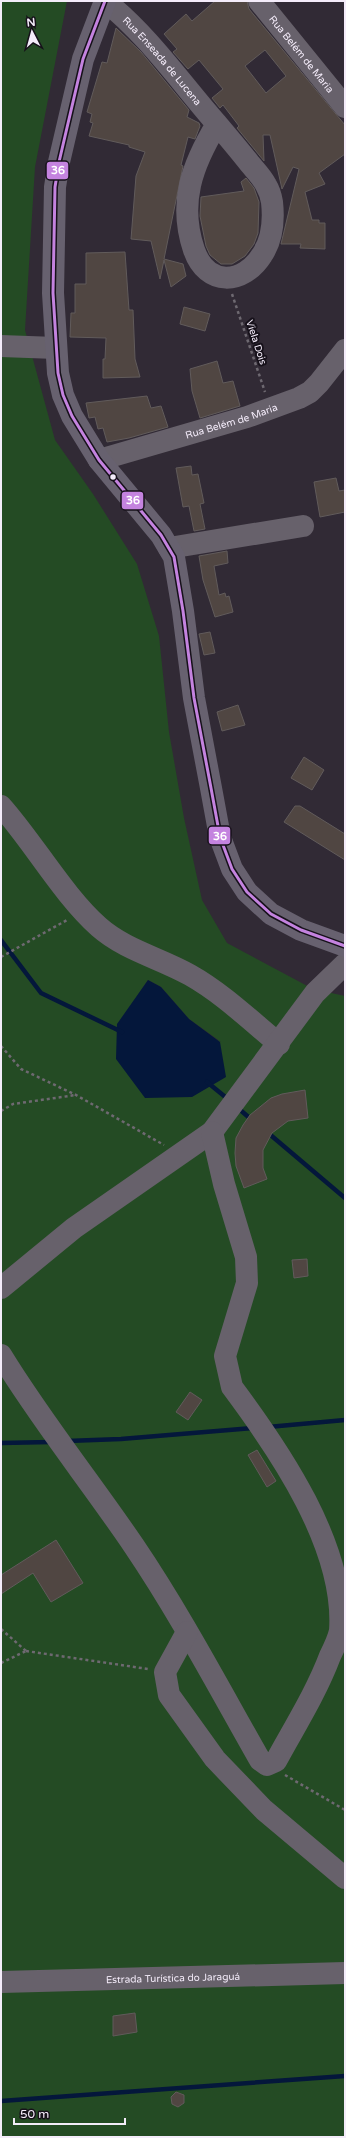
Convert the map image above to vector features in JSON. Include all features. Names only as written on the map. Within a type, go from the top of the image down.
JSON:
[{"type":"main road","points":[[105,1],[83,58],[57,174],[54,278],[56,348],[58,373],[63,395],[72,416],[99,460],[140,508],[170,548],[177,570],[194,698],[220,837],[232,869],[246,892],[271,914],[300,930],[345,946]]},
{"type":"street","name":"Rua Enseada de Lucena","points":[[105,1],[123,15],[217,124],[266,184],[272,202],[271,234],[263,254],[251,268],[236,277],[227,279]]},
{"type":"street","name":"Rua Belém de Maria","points":[[259,1],[345,107]]},
{"type":"street","points":[[217,124],[203,147],[190,179],[187,200],[188,222],[191,242],[202,266],[210,274],[227,279]]},
{"type":"street","points":[[1,346],[56,348]]},
{"type":"street","name":"Rua Belém de Maria","points":[[99,460],[271,410],[310,392],[320,383],[345,350]]},
{"type":"street","points":[[170,548],[303,526]]},
{"type":"street","points":[[1,806],[98,927],[120,942],[188,974],[210,987],[279,1044]]},
{"type":"street","points":[[1,1288],[74,1228],[212,1132],[315,994],[345,964]]},
{"type":"street","points":[[1,1355],[36,1410],[134,1546],[187,1632],[260,1760],[267,1765],[276,1761],[323,1674],[340,1631],[343,1608],[342,1581],[335,1551],[316,1506],[232,1387],[225,1356],[247,1283],[246,1257],[224,1184],[212,1132]]},
{"type":"street","points":[[187,1632],[165,1672],[169,1695],[215,1759],[264,1810],[345,1878]]},
{"type":"street","name":"Estrada Turística do Jaraguá","points":[[1,1982],[345,1973]]},
{"type":"path","name":"Viela Dois","points":[[227,279],[271,410]]},
{"type":"path","points":[[1,957],[84,911]]},
{"type":"path","points":[[1,1046],[21,1069],[76,1095],[180,1154]]},
{"type":"path","points":[[1,1111],[13,1104],[76,1095]]},
{"type":"path","points":[[1,1629],[26,1651],[165,1672]]},
{"type":"path","points":[[1,1663],[26,1651]]},
{"type":"path","points":[[267,1765],[345,1810]]},
{"type":"green space","points":[[1,1],[67,1],[35,167],[25,330],[55,440],[93,494],[137,564],[159,636],[169,732],[184,818],[202,900],[227,943],[313,989],[345,996],[345,2137],[1,2137]],"holes":[[[148,980],[161,987],[189,1019],[221,1042],[136,998]]]},
{"type":"water","points":[[148,980],[161,987],[189,1019],[220,1042],[226,1077],[192,1097],[145,1098],[116,1059],[117,1024]]},
{"type":"building","points":[[215,1],[247,1],[249,9],[345,125],[345,154],[319,173],[325,184],[305,192],[312,220],[319,220],[319,223],[325,223],[325,249],[300,248],[301,244],[281,244],[299,169],[293,167],[282,189],[270,135],[263,135],[264,161],[237,128],[239,126],[223,105],[220,108],[212,98],[223,89],[199,60],[188,69],[173,52],[177,49],[164,34],[186,14],[192,21]],"holes":[[[265,50],[286,76],[266,93],[245,66]]]},
{"type":"building","points":[[116,28],[141,52],[189,110],[187,117],[199,123],[200,126],[195,139],[188,137],[181,165],[183,166],[164,259],[183,264],[186,276],[171,287],[164,260],[160,279],[151,241],[131,239],[136,176],[145,152],[129,147],[129,145],[89,136],[93,123],[90,122],[92,114],[87,112],[102,62],[107,63]]},
{"type":"building","points":[[246,178],[254,188],[259,202],[258,233],[254,244],[245,256],[232,264],[221,264],[210,255],[206,246],[200,216],[201,197],[244,191],[241,182]]},
{"type":"building","points":[[125,252],[129,310],[133,310],[135,359],[140,377],[103,378],[103,359],[105,359],[106,338],[70,337],[71,313],[75,313],[75,284],[86,284],[86,253]]},
{"type":"building","points":[[184,307],[210,314],[205,331],[180,324]]},
{"type":"building","points":[[217,361],[223,383],[233,381],[240,406],[200,418],[192,391],[190,369]]},
{"type":"building","points":[[147,396],[151,408],[161,406],[168,427],[129,438],[107,442],[103,428],[98,429],[95,417],[89,418],[86,403]]},
{"type":"building","points":[[191,466],[192,475],[198,474],[204,503],[200,504],[205,529],[194,531],[189,506],[183,507],[176,468]]},
{"type":"building","points":[[336,478],[339,491],[345,490],[345,512],[320,517],[314,482]]},
{"type":"building","points":[[227,551],[228,563],[214,566],[219,595],[225,593],[226,597],[229,596],[233,612],[215,617],[203,580],[199,556]]},
{"type":"building","points":[[210,632],[215,653],[204,655],[199,634]]},
{"type":"building","points":[[238,705],[245,725],[222,731],[217,712]]},
{"type":"building","points":[[304,757],[324,770],[312,790],[291,778]]},
{"type":"building","points":[[295,806],[300,806],[345,834],[345,860],[284,822]]},
{"type":"building","points":[[305,1090],[308,1118],[288,1121],[272,1133],[263,1150],[263,1168],[267,1179],[244,1188],[236,1166],[235,1153],[236,1138],[243,1125],[250,1115],[271,1098],[282,1094]]},
{"type":"building","points":[[307,1259],[308,1276],[294,1278],[292,1260]]},
{"type":"building","points":[[190,1392],[202,1400],[188,1420],[176,1412]]},
{"type":"building","points":[[257,1450],[276,1481],[267,1487],[248,1455]]},
{"type":"building","points":[[56,1540],[83,1583],[51,1602],[33,1573],[1,1594],[1,1575]]},
{"type":"building","points":[[135,2013],[137,2032],[113,2036],[113,2016]]},
{"type":"building","points":[[176,2092],[184,2095],[184,2103],[178,2107],[172,2104],[171,2097]]},
{"type":"waterway","points":[[1,940],[41,993],[122,1032]]},
{"type":"waterway","points":[[207,1082],[229,1100]]},
{"type":"waterway","points":[[238,1108],[253,1121]]},
{"type":"waterway","points":[[267,1132],[345,1198]]},
{"type":"waterway","points":[[268,1427],[345,1420]]},
{"type":"waterway","points":[[67,1441],[121,1439],[253,1428]]},
{"type":"waterway","points":[[1,1443],[51,1442]]},
{"type":"waterway","points":[[1,2101],[345,2076]]},
{"type":"transit line","name":"36","points":[[105,1],[83,59],[59,162],[55,187],[53,293],[58,373],[63,395],[72,416],[99,460],[161,535],[174,557],[183,611],[194,698],[220,837],[232,869],[247,892],[271,914],[301,930],[345,946]]}]
